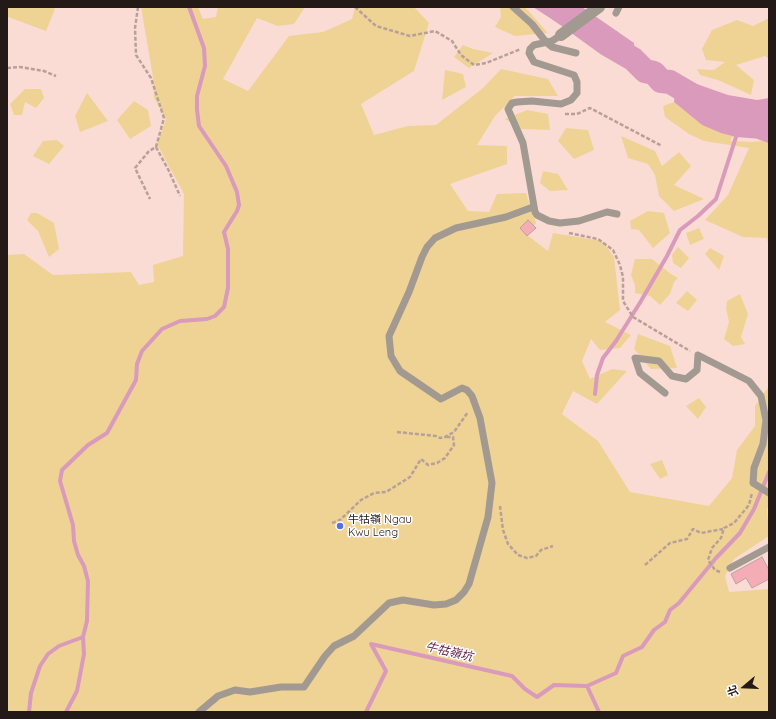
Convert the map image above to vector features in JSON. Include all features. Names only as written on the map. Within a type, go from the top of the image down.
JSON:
[{"type":"street","points":[[561,34],[598,7]]},
{"type":"lane","points":[[513,7],[532,24],[546,42],[552,47],[576,53]]},
{"type":"lane","points":[[561,34],[552,41],[534,45],[530,49],[530,58],[534,62],[574,75],[577,82],[577,93],[571,100],[561,104],[523,101],[512,103],[508,109],[523,143],[533,207],[537,215],[549,221],[560,223],[579,221],[607,212],[617,214]]},
{"type":"lane","points":[[199,712],[218,696],[235,690],[250,692],[281,687],[304,687],[325,656],[334,646],[354,636],[389,603],[403,600],[434,605],[446,604],[456,600],[464,592],[471,577],[488,517],[492,483],[482,424],[474,400],[467,390],[462,388],[441,399],[400,371],[391,356],[389,336],[409,292],[422,256],[426,248],[435,238],[456,228],[506,217],[533,207]]},
{"type":"lane","points":[[665,393],[640,373],[634,358],[659,361],[672,376],[686,379],[697,370],[698,355],[749,381],[761,396],[766,420],[763,444],[754,468],[755,485],[767,493]]},
{"type":"lane","points":[[730,568],[769,547]]},
{"type":"path","points":[[138,7],[134,28],[136,55],[151,78],[164,118],[156,147],[180,196]]},
{"type":"path","points":[[355,7],[376,26],[410,36],[435,31],[452,41],[462,55],[474,66],[486,63],[517,49],[530,49]]},
{"type":"path","points":[[7,68],[20,67],[44,71],[56,76]]},
{"type":"path","points":[[561,104],[564,114],[577,114],[590,108],[662,146]]},
{"type":"path","points":[[150,199],[135,168],[149,151],[156,147]]},
{"type":"path","points":[[566,233],[590,236],[598,239],[613,250],[620,265],[623,277],[623,301],[633,317],[690,351]]},
{"type":"path","points":[[445,437],[454,432],[474,400]]},
{"type":"path","points":[[332,523],[340,520],[361,500],[374,493],[386,492],[410,477],[421,459],[428,465],[437,463],[445,458],[454,445],[453,437],[440,438],[436,436],[397,432]]},
{"type":"path","points":[[645,565],[670,542],[687,539],[693,529],[701,533],[724,528],[734,523],[749,505],[755,485]]},
{"type":"path","points":[[499,499],[503,530],[508,544],[518,555],[527,558],[536,556],[541,550],[553,546]]},
{"type":"path","points":[[720,572],[715,570],[708,560],[712,548],[721,538],[724,528]]},
{"type":"shaded area","points":[[7,7],[52,7],[55,9],[46,31],[8,17]]},
{"type":"shaded area","points":[[141,7],[198,7],[203,19],[216,17],[218,7],[305,7],[294,24],[278,26],[257,18],[223,79],[248,91],[289,36],[323,32],[352,19],[355,7],[414,7],[429,23],[414,71],[361,104],[374,135],[408,126],[436,125],[483,88],[501,69],[548,79],[558,96],[515,96],[495,116],[477,145],[507,146],[507,164],[450,184],[468,211],[489,212],[497,194],[526,193],[536,223],[527,235],[548,251],[553,233],[602,241],[614,257],[620,310],[605,322],[631,335],[620,348],[600,350],[591,339],[582,361],[590,379],[612,369],[627,371],[597,404],[573,391],[562,414],[598,441],[630,492],[709,506],[732,478],[737,450],[755,426],[755,406],[769,386],[769,507],[767,509],[769,536],[734,559],[725,576],[729,592],[769,589],[769,712],[7,712],[7,255],[24,254],[53,275],[131,272],[139,285],[154,282],[153,265],[183,256],[184,194],[157,144],[166,119],[154,98],[153,77]]},
{"type":"shaded area","points":[[500,7],[525,7],[548,33],[515,36],[495,27],[501,17]]},
{"type":"shaded area","points":[[533,7],[582,7],[634,43],[635,61],[625,67]]},
{"type":"shaded area","points":[[769,18],[769,59],[765,56],[736,65],[754,80],[751,95],[718,80],[700,75],[697,69],[714,70],[725,62],[706,60],[702,49],[712,30],[737,20],[753,26]]},
{"type":"shaded area","points":[[463,45],[473,49],[493,53],[469,68],[454,57]]},
{"type":"shaded area","points":[[445,70],[463,74],[466,87],[442,100]]},
{"type":"shaded area","points":[[691,82],[728,95],[757,100],[769,98],[769,138],[762,139],[736,137],[721,133],[702,125],[674,102],[676,85]]},
{"type":"shaded area","points":[[25,89],[41,89],[44,98],[36,108],[25,102],[22,115],[14,115],[10,104]]},
{"type":"shaded area","points":[[87,93],[108,121],[80,132],[75,116]]},
{"type":"shaded area","points":[[134,101],[148,110],[151,126],[130,139],[117,120]]},
{"type":"shaded area","points":[[674,102],[702,125],[733,136],[730,141],[752,142],[769,140],[769,247],[767,238],[743,237],[705,220],[728,195],[749,148],[704,141],[689,134],[665,117],[663,106]]},
{"type":"shaded area","points":[[527,110],[548,114],[550,130],[521,129],[505,119]]},
{"type":"shaded area","points":[[566,128],[588,130],[594,150],[574,159],[558,141]]},
{"type":"shaded area","points":[[621,136],[655,151],[662,166],[679,152],[691,166],[674,185],[704,199],[674,211],[659,196],[655,175],[648,164],[628,158]]},
{"type":"shaded area","points":[[57,140],[64,146],[49,164],[33,156],[43,141]]},
{"type":"shaded area","points":[[543,171],[558,174],[568,190],[550,191],[540,183]]},
{"type":"shaded area","points":[[648,211],[664,213],[670,233],[653,248],[639,230],[631,229],[630,221]]},
{"type":"shaded area","points":[[31,213],[37,213],[54,223],[59,249],[49,257],[38,231],[27,220]]},
{"type":"shaded area","points":[[699,228],[704,239],[690,245],[686,233]]},
{"type":"shaded area","points":[[678,247],[689,258],[681,268],[673,263],[672,255]]},
{"type":"shaded area","points":[[710,248],[724,256],[719,270],[705,254]]},
{"type":"shaded area","points":[[635,259],[652,259],[678,278],[674,282],[670,294],[660,305],[650,296],[635,293],[635,285],[631,275]]},
{"type":"shaded area","points":[[687,291],[697,300],[688,311],[676,303]]},
{"type":"shaded area","points":[[740,294],[748,314],[741,337],[745,344],[733,346],[724,339],[729,322],[726,308],[727,301]]},
{"type":"shaded area","points":[[638,334],[670,346],[677,368],[651,369],[634,349]]},
{"type":"shaded area","points":[[699,398],[706,407],[698,419],[686,406]]},
{"type":"shaded area","points":[[662,460],[668,475],[660,479],[650,464]]},
{"type":"building","points":[[528,220],[536,228],[527,236],[520,228]]},
{"type":"building","points":[[762,557],[769,570],[769,579],[752,588],[746,578],[736,584],[731,574]]},
{"type":"waterway","points":[[66,712],[77,691],[84,654],[83,637],[87,621],[88,581],[74,541],[73,525],[60,481],[62,470],[88,445],[107,433],[136,380],[137,364],[142,351],[162,329],[180,321],[207,319],[215,316],[224,307],[228,288],[228,249],[224,232],[239,205],[237,192],[226,166],[199,126],[197,96],[205,66],[204,48],[189,7]]},
{"type":"waterway","points":[[556,7],[607,44],[633,59],[645,71],[654,73],[661,81],[670,82],[704,102]]},
{"type":"waterway","points":[[595,394],[597,375],[603,358],[616,341],[641,301],[680,230],[716,199],[736,133]]},
{"type":"waterway","points":[[758,137],[769,141]]},
{"type":"waterway","name":"牛牯嶺坑","points":[[366,712],[386,671],[371,644],[512,676],[525,689],[537,697],[554,685],[587,686],[616,673],[623,656],[642,647],[654,630],[665,622],[670,610],[679,603],[716,558],[740,533],[754,509],[769,472]]},
{"type":"waterway","points":[[29,712],[31,693],[40,666],[48,654],[59,646],[83,637]]},
{"type":"waterway","points":[[587,686],[599,712]]},
{"type":"place","name":"牛牯嶺 Ngau Kwu Leng","points":[[340,526]]}]
